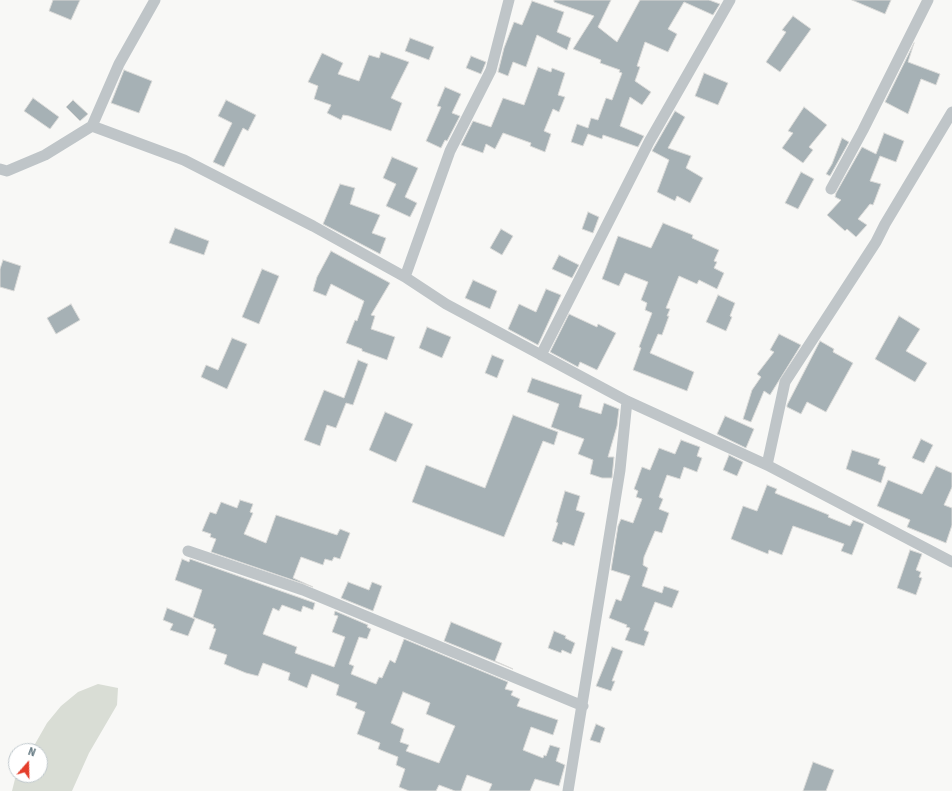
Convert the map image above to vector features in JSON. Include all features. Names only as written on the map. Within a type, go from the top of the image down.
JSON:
[{"type":"street","points":[[0,169],[7,171],[45,155],[92,126],[119,64],[155,0]]},
{"type":"street","points":[[405,277],[450,151],[491,70],[509,0]]},
{"type":"street","points":[[541,355],[649,142],[730,0]]},
{"type":"street","points":[[831,189],[863,130],[928,0]]},
{"type":"street","points":[[767,465],[785,382],[876,242],[885,224],[952,112]]},
{"type":"street","points":[[92,126],[184,160],[313,226],[405,277],[446,304],[628,401],[767,465],[952,562]]},
{"type":"street","points":[[568,791],[620,470],[628,401]]},
{"type":"street","points":[[188,551],[303,590],[582,706]]},
{"type":"shaded area","points":[[98,684],[118,688],[117,705],[89,753],[72,791],[12,791],[14,783],[48,783],[48,743],[36,743],[47,723],[61,706],[78,692]]},
{"type":"building","points":[[53,0],[80,0],[71,20],[49,11]]},
{"type":"building","points":[[554,0],[611,0],[598,27],[617,42],[640,0],[709,0],[720,4],[713,15],[684,2],[668,29],[677,34],[668,52],[645,42],[637,66],[640,67],[635,81],[651,92],[642,105],[630,97],[620,126],[644,136],[638,147],[603,135],[602,139],[588,134],[583,146],[571,142],[577,124],[588,128],[591,118],[598,120],[606,98],[612,100],[622,73],[619,72],[620,70],[600,63],[601,60],[573,49],[594,16],[554,2]]},
{"type":"building","points":[[852,0],[891,0],[885,14]]},
{"type":"building","points":[[532,1],[564,12],[557,32],[571,38],[567,50],[537,35],[526,67],[513,62],[508,76],[498,72],[504,48],[514,22],[522,25]]},
{"type":"building","points":[[793,16],[811,29],[780,72],[766,62],[786,32],[782,30]]},
{"type":"building","points":[[410,38],[434,47],[429,60],[405,51]]},
{"type":"building","points":[[914,43],[908,62],[940,74],[936,85],[921,79],[908,114],[885,102]]},
{"type":"building","points":[[381,52],[409,62],[391,98],[402,103],[391,131],[349,116],[343,115],[341,120],[327,113],[331,105],[314,99],[318,86],[308,82],[322,53],[343,63],[338,74],[359,81],[369,55],[379,58]]},
{"type":"building","points":[[471,56],[486,62],[481,74],[466,68]]},
{"type":"building","points":[[538,67],[551,72],[552,68],[565,73],[558,95],[565,97],[559,112],[553,109],[544,131],[551,134],[545,152],[530,146],[531,143],[503,133],[495,149],[486,144],[483,153],[461,145],[473,121],[491,127],[503,98],[524,105]]},
{"type":"building","points":[[124,70],[152,81],[139,113],[111,103]]},
{"type":"building","points":[[704,73],[728,83],[718,105],[695,96]]},
{"type":"building","points":[[445,87],[461,94],[452,113],[460,116],[447,141],[445,140],[441,148],[426,141],[441,107],[437,106]]},
{"type":"building","points":[[33,98],[59,117],[50,129],[24,111]]},
{"type":"building","points":[[73,100],[88,114],[80,121],[66,107]]},
{"type":"building","points":[[226,100],[256,115],[248,131],[243,128],[224,167],[213,162],[232,123],[218,116]]},
{"type":"building","points":[[804,107],[827,125],[809,147],[813,150],[803,163],[782,148],[793,133],[788,131]]},
{"type":"building","points":[[675,111],[685,117],[668,148],[691,156],[686,168],[703,178],[690,203],[677,196],[675,201],[657,192],[669,160],[652,151]]},
{"type":"building","points":[[884,133],[904,141],[896,162],[880,156],[870,181],[881,184],[873,205],[870,204],[858,219],[867,225],[856,237],[847,229],[845,231],[827,215],[841,200],[835,197],[836,193],[862,147],[876,154]]},
{"type":"building","points":[[842,138],[849,142],[830,176],[826,174],[832,164]]},
{"type":"building","points":[[392,157],[418,168],[405,197],[417,203],[410,217],[386,206],[396,184],[383,178]]},
{"type":"building","points":[[801,172],[814,179],[798,209],[785,203]]},
{"type":"building","points":[[340,184],[355,188],[350,204],[380,215],[372,233],[386,238],[380,254],[323,224]]},
{"type":"building","points":[[588,212],[599,217],[593,233],[582,229]]},
{"type":"building","points":[[663,223],[693,235],[692,238],[719,250],[714,261],[717,262],[714,268],[724,273],[717,289],[699,280],[697,284],[679,276],[666,308],[670,309],[667,316],[669,316],[662,335],[658,334],[650,353],[694,372],[687,391],[633,370],[641,348],[639,347],[652,313],[645,310],[647,303],[641,300],[648,282],[625,273],[619,286],[602,279],[618,236],[651,248]]},
{"type":"building","points":[[175,228],[209,241],[204,255],[169,243]]},
{"type":"building","points":[[501,229],[513,236],[502,255],[490,248]]},
{"type":"building","points":[[331,251],[390,283],[371,315],[375,316],[371,329],[395,337],[387,360],[362,351],[362,349],[346,343],[355,320],[357,321],[364,301],[331,284],[326,296],[313,291],[317,277]]},
{"type":"building","points":[[559,255],[579,265],[572,278],[552,269]]},
{"type":"building","points":[[3,260],[21,266],[14,291],[0,287],[0,269]]},
{"type":"building","points":[[262,269],[279,276],[259,324],[242,317]]},
{"type":"building","points":[[473,280],[497,291],[490,309],[465,298]]},
{"type":"building","points":[[546,289],[561,295],[538,345],[508,329],[519,304],[536,312]]},
{"type":"building","points":[[718,295],[735,303],[730,316],[732,317],[726,331],[706,322]]},
{"type":"building","points":[[71,304],[80,320],[56,334],[47,318]]},
{"type":"building","points":[[569,314],[597,327],[598,324],[616,333],[597,370],[580,362],[578,367],[550,352]]},
{"type":"building","points":[[899,316],[920,329],[906,351],[927,363],[915,382],[875,359]]},
{"type":"building","points":[[427,327],[451,337],[442,358],[419,348]]},
{"type":"building","points":[[779,334],[801,345],[770,395],[764,391],[751,422],[743,419],[752,390],[761,377],[757,374],[774,352],[770,350]]},
{"type":"building","points":[[232,338],[247,344],[227,389],[201,377],[206,365],[218,370]]},
{"type":"building","points":[[820,341],[834,349],[833,352],[853,363],[826,412],[807,402],[801,414],[787,407],[787,405]]},
{"type":"building","points":[[492,355],[504,360],[497,378],[485,373]]},
{"type":"building","points":[[358,360],[368,364],[353,405],[346,403],[336,428],[327,425],[320,446],[304,440],[324,390],[344,398]]},
{"type":"building","points":[[532,378],[582,395],[579,407],[601,414],[604,403],[619,409],[617,426],[608,457],[614,457],[612,478],[602,478],[590,474],[593,460],[578,454],[584,439],[551,427],[559,404],[527,392]]},
{"type":"building","points":[[385,412],[413,424],[396,462],[369,450]]},
{"type":"building","points":[[513,415],[558,432],[554,445],[543,441],[504,537],[412,502],[426,465],[485,488]]},
{"type":"building","points":[[725,416],[754,429],[746,448],[717,434]]},
{"type":"building","points":[[921,439],[933,445],[924,463],[912,458]]},
{"type":"building","points":[[681,440],[700,447],[697,456],[702,458],[697,472],[684,467],[680,479],[667,475],[659,497],[663,499],[659,509],[669,513],[662,533],[655,531],[644,557],[643,565],[648,568],[642,586],[662,593],[664,586],[679,591],[672,608],[655,602],[644,630],[649,632],[644,646],[625,640],[630,628],[626,627],[627,625],[609,618],[616,599],[621,601],[630,576],[611,570],[618,526],[621,519],[633,523],[642,499],[636,497],[638,491],[634,489],[642,467],[650,470],[659,448],[675,454]]},
{"type":"building","points":[[852,450],[880,459],[878,464],[886,467],[881,483],[846,469]]},
{"type":"building","points":[[729,455],[743,462],[737,476],[723,470]]},
{"type":"building","points":[[936,466],[952,473],[952,487],[944,505],[952,508],[952,525],[946,543],[907,527],[910,520],[877,506],[888,480],[922,494]]},
{"type":"building","points":[[767,485],[777,489],[775,493],[829,515],[828,517],[850,526],[853,520],[864,524],[852,555],[841,551],[844,544],[793,526],[782,555],[769,550],[768,554],[731,539],[743,506],[757,511]]},
{"type":"building","points":[[565,491],[580,496],[576,510],[585,513],[574,546],[563,542],[562,545],[552,541],[558,523],[556,522]]},
{"type":"building","points":[[240,500],[253,504],[250,512],[253,513],[244,534],[266,543],[276,515],[337,535],[340,529],[350,533],[340,559],[334,557],[332,561],[325,559],[323,565],[301,557],[293,578],[313,587],[211,552],[216,539],[210,537],[211,534],[202,531],[210,512],[216,514],[221,502],[237,508]]},
{"type":"building","points":[[910,550],[922,554],[916,570],[921,572],[919,577],[922,578],[916,595],[897,588]]},
{"type":"building","points":[[182,559],[189,562],[190,559],[315,603],[313,610],[303,606],[301,612],[282,605],[279,611],[273,608],[263,634],[297,647],[295,653],[334,667],[345,637],[332,632],[338,616],[334,615],[335,611],[368,625],[367,627],[371,629],[367,639],[359,637],[349,664],[354,666],[351,674],[376,684],[379,677],[382,678],[390,660],[395,663],[404,639],[508,682],[505,689],[513,691],[511,695],[520,699],[517,706],[558,720],[553,735],[531,727],[523,750],[543,758],[544,755],[546,756],[550,745],[560,748],[556,761],[565,765],[559,786],[535,779],[530,791],[489,791],[492,784],[467,775],[461,791],[455,791],[439,785],[436,791],[409,791],[399,787],[405,769],[396,765],[398,757],[378,749],[380,743],[357,734],[365,712],[355,708],[357,703],[336,695],[339,685],[312,674],[307,688],[288,680],[290,673],[263,663],[258,676],[224,664],[227,655],[209,649],[216,629],[213,628],[214,625],[193,617],[202,590],[175,580]],"holes":[[[403,692],[430,703],[426,714],[455,726],[439,763],[406,751],[409,745],[400,742],[404,729],[391,723]]]},
{"type":"building","points":[[348,582],[369,590],[372,582],[382,586],[373,611],[341,598]]},
{"type":"building","points":[[167,608],[195,619],[188,636],[170,630],[173,624],[163,620]]},
{"type":"building","points":[[451,622],[502,643],[495,661],[513,669],[444,641]]},
{"type":"building","points":[[554,631],[566,636],[565,638],[575,643],[571,654],[562,650],[561,653],[548,648]]},
{"type":"building","points":[[612,647],[623,651],[612,681],[615,681],[611,691],[596,686]]},
{"type":"building","points":[[596,724],[605,728],[600,743],[590,740]]},
{"type":"building","points":[[813,762],[834,770],[826,791],[803,791]]}]
